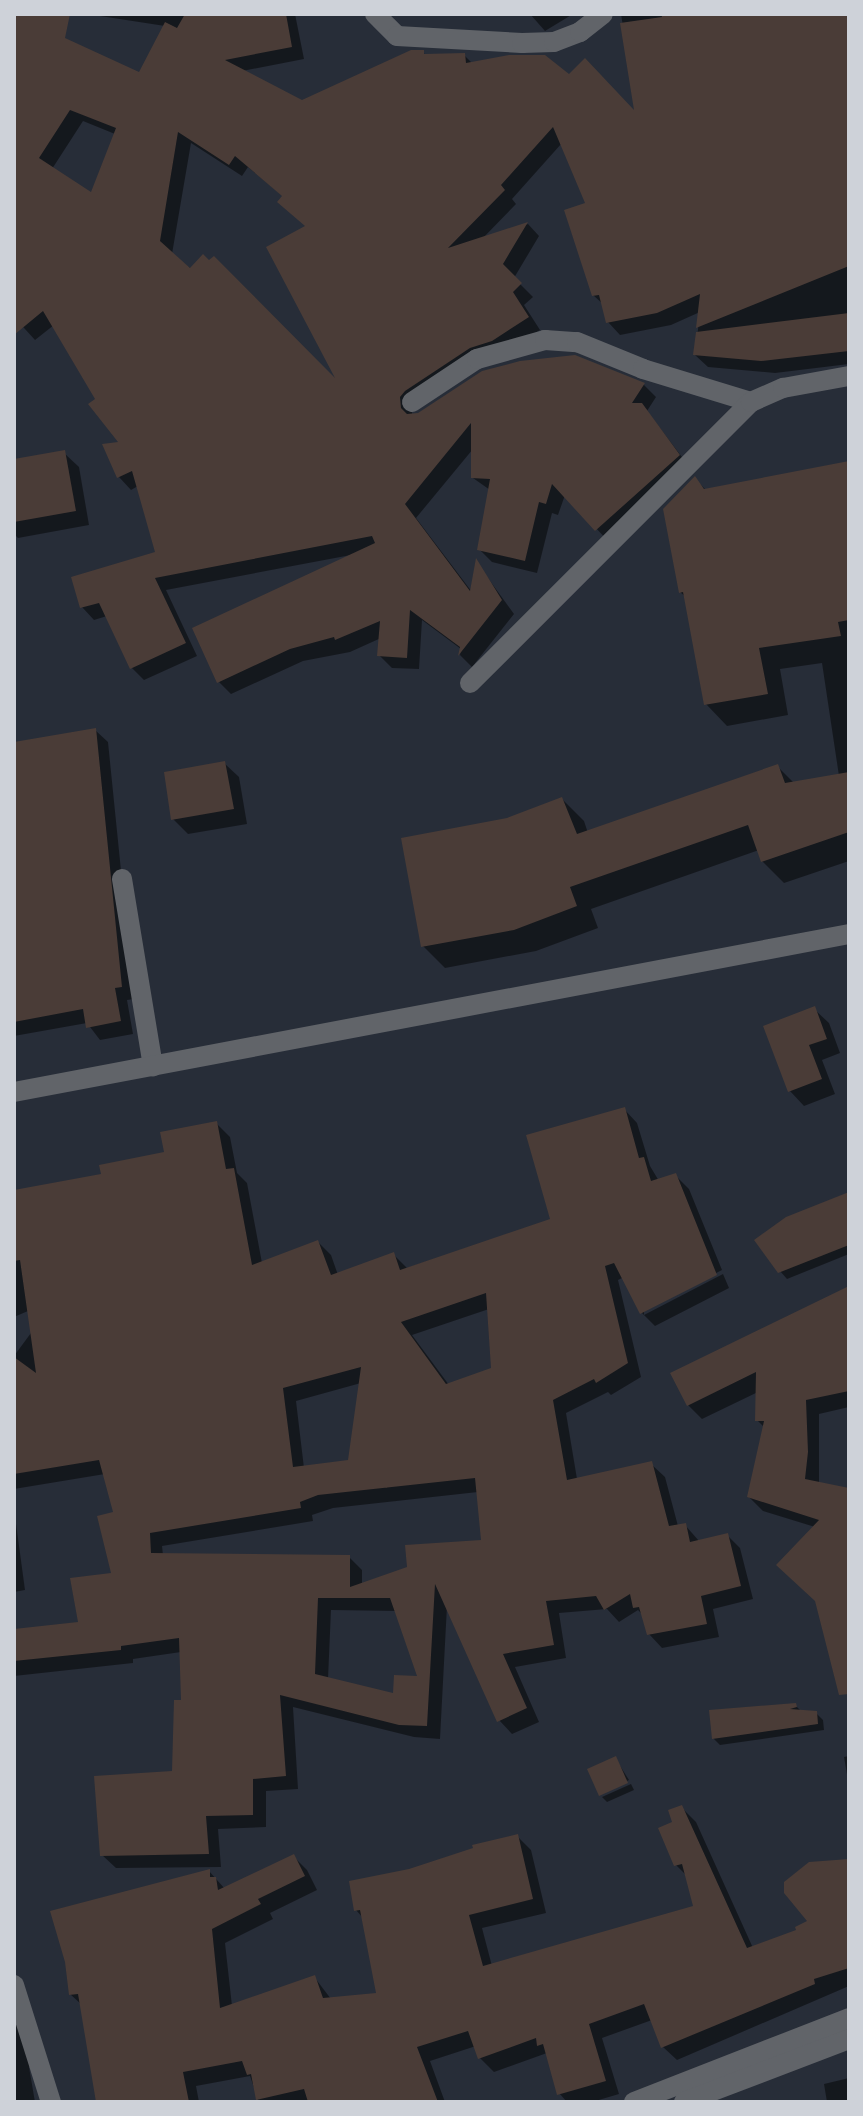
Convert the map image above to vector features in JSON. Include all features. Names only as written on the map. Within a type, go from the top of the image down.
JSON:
[{"type":"street","points":[[375,14],[397,36],[522,43],[554,42],[580,32],[603,14]]},
{"type":"street","points":[[412,402],[477,359],[545,340],[577,342],[643,369],[751,402]]},
{"type":"street","points":[[470,683],[751,402],[783,388],[849,376]]},
{"type":"street","points":[[122,879],[153,1066]]},
{"type":"street","points":[[14,1092],[849,934]]},
{"type":"street","points":[[14,1985],[51,2102]]},
{"type":"street","points":[[634,2102],[849,2018]]},
{"type":"street","points":[[684,2102],[849,2039]]},
{"type":"building","points":[[14,14],[70,14],[65,38],[139,72],[165,22],[177,28],[185,14],[286,14],[292,47],[225,60],[302,100],[411,50],[424,50],[424,54],[465,53],[466,63],[509,55],[545,55],[569,74],[585,58],[634,110],[620,23],[662,17],[661,14],[849,14],[849,266],[696,328],[700,294],[657,313],[606,323],[599,295],[592,296],[564,210],[585,203],[553,127],[501,185],[505,190],[448,248],[528,222],[503,264],[522,283],[513,292],[529,317],[492,341],[470,348],[405,391],[400,397],[401,408],[407,414],[418,413],[482,371],[520,361],[575,355],[645,383],[632,403],[642,403],[680,455],[595,531],[552,484],[546,504],[539,502],[525,561],[477,550],[490,479],[471,478],[471,423],[405,504],[470,591],[476,558],[502,600],[458,656],[460,647],[410,610],[407,658],[377,656],[380,621],[335,640],[334,637],[290,649],[217,683],[192,628],[375,543],[372,536],[155,578],[186,643],[130,669],[99,603],[80,608],[71,577],[155,552],[132,471],[117,478],[102,444],[118,442],[88,404],[95,399],[43,311],[14,335]],"holes":[[[70,110],[116,128],[91,192],[39,158]],[[178,132],[229,165],[235,156],[282,196],[277,202],[305,226],[266,247],[335,378],[214,256],[209,260],[203,254],[190,268],[160,241]]]},
{"type":"building","points":[[849,313],[849,351],[761,361],[693,355],[696,332]]},
{"type":"building","points":[[65,450],[76,511],[14,522],[14,459]]},
{"type":"building","points":[[849,461],[849,620],[838,622],[841,636],[759,648],[768,694],[704,705],[683,592],[679,593],[663,509],[695,476],[704,489]]},
{"type":"building","points":[[96,728],[122,987],[115,988],[121,1021],[86,1028],[83,1009],[14,1022],[14,742]]},
{"type":"building","points":[[225,761],[234,809],[171,820],[164,772]]},
{"type":"building","points":[[778,764],[785,783],[849,772],[849,832],[761,862],[748,825],[570,887],[577,906],[514,930],[421,947],[401,838],[507,818],[562,797],[577,834]]},
{"type":"building","points":[[815,1006],[827,1039],[809,1045],[822,1079],[788,1092],[763,1026]]},
{"type":"building","points":[[625,1107],[639,1158],[644,1157],[651,1181],[676,1173],[717,1275],[640,1314],[614,1263],[605,1266],[628,1363],[596,1383],[594,1379],[553,1400],[567,1480],[652,1461],[669,1526],[686,1523],[690,1542],[728,1533],[741,1586],[701,1596],[707,1624],[647,1635],[639,1607],[633,1608],[630,1594],[604,1610],[596,1596],[546,1601],[554,1645],[503,1654],[527,1708],[497,1722],[435,1584],[427,1726],[399,1725],[280,1695],[286,1776],[253,1779],[253,1815],[206,1816],[209,1854],[100,1856],[94,1776],[172,1771],[174,1700],[181,1700],[179,1638],[121,1646],[121,1650],[14,1661],[14,1629],[78,1622],[70,1578],[111,1573],[97,1516],[113,1512],[99,1460],[14,1474],[14,1357],[36,1373],[20,1260],[14,1261],[14,1190],[101,1174],[99,1165],[164,1152],[160,1132],[217,1121],[226,1169],[234,1168],[252,1265],[318,1240],[331,1275],[394,1252],[400,1270],[550,1219],[526,1135]],"holes":[[[486,1293],[491,1368],[446,1384],[401,1322]],[[361,1367],[348,1460],[293,1467],[283,1388]],[[475,1478],[481,1540],[405,1545],[407,1567],[350,1587],[350,1555],[151,1553],[150,1533],[301,1508],[300,1502],[318,1495]],[[318,1598],[390,1598],[417,1676],[394,1675],[393,1693],[315,1674]]]},
{"type":"building","points":[[849,1192],[849,1245],[778,1273],[754,1240],[786,1217]]},
{"type":"building","points":[[849,1286],[849,1391],[806,1400],[808,1452],[805,1479],[849,1488],[849,1694],[839,1695],[815,1601],[776,1565],[819,1520],[747,1497],[764,1421],[755,1421],[756,1372],[687,1406],[670,1373]]},
{"type":"building","points":[[796,1703],[797,1707],[790,1709],[817,1711],[818,1724],[712,1739],[709,1710]]},
{"type":"building","points":[[616,1756],[628,1783],[599,1796],[587,1769]]},
{"type":"building","points":[[682,1805],[747,1948],[796,1930],[795,1927],[807,1921],[784,1893],[784,1882],[809,1862],[849,1859],[849,1968],[814,1979],[815,1984],[661,2048],[644,2004],[589,2024],[606,2081],[557,2095],[543,2044],[537,2046],[536,2038],[478,2059],[468,2031],[417,2047],[438,2102],[308,2102],[304,2089],[256,2100],[251,2074],[247,2075],[242,2061],[183,2072],[189,2102],[96,2102],[78,1994],[69,1995],[65,1962],[50,1911],[210,1869],[210,1877],[216,1877],[218,1890],[294,1854],[305,1876],[258,1899],[261,1904],[212,1929],[220,2008],[315,1975],[323,1998],[376,1993],[360,1910],[354,1911],[349,1881],[409,1869],[473,1848],[472,1845],[518,1834],[533,1899],[469,1915],[483,1966],[693,1906],[682,1864],[674,1866],[658,1828],[672,1822],[668,1810]]}]
